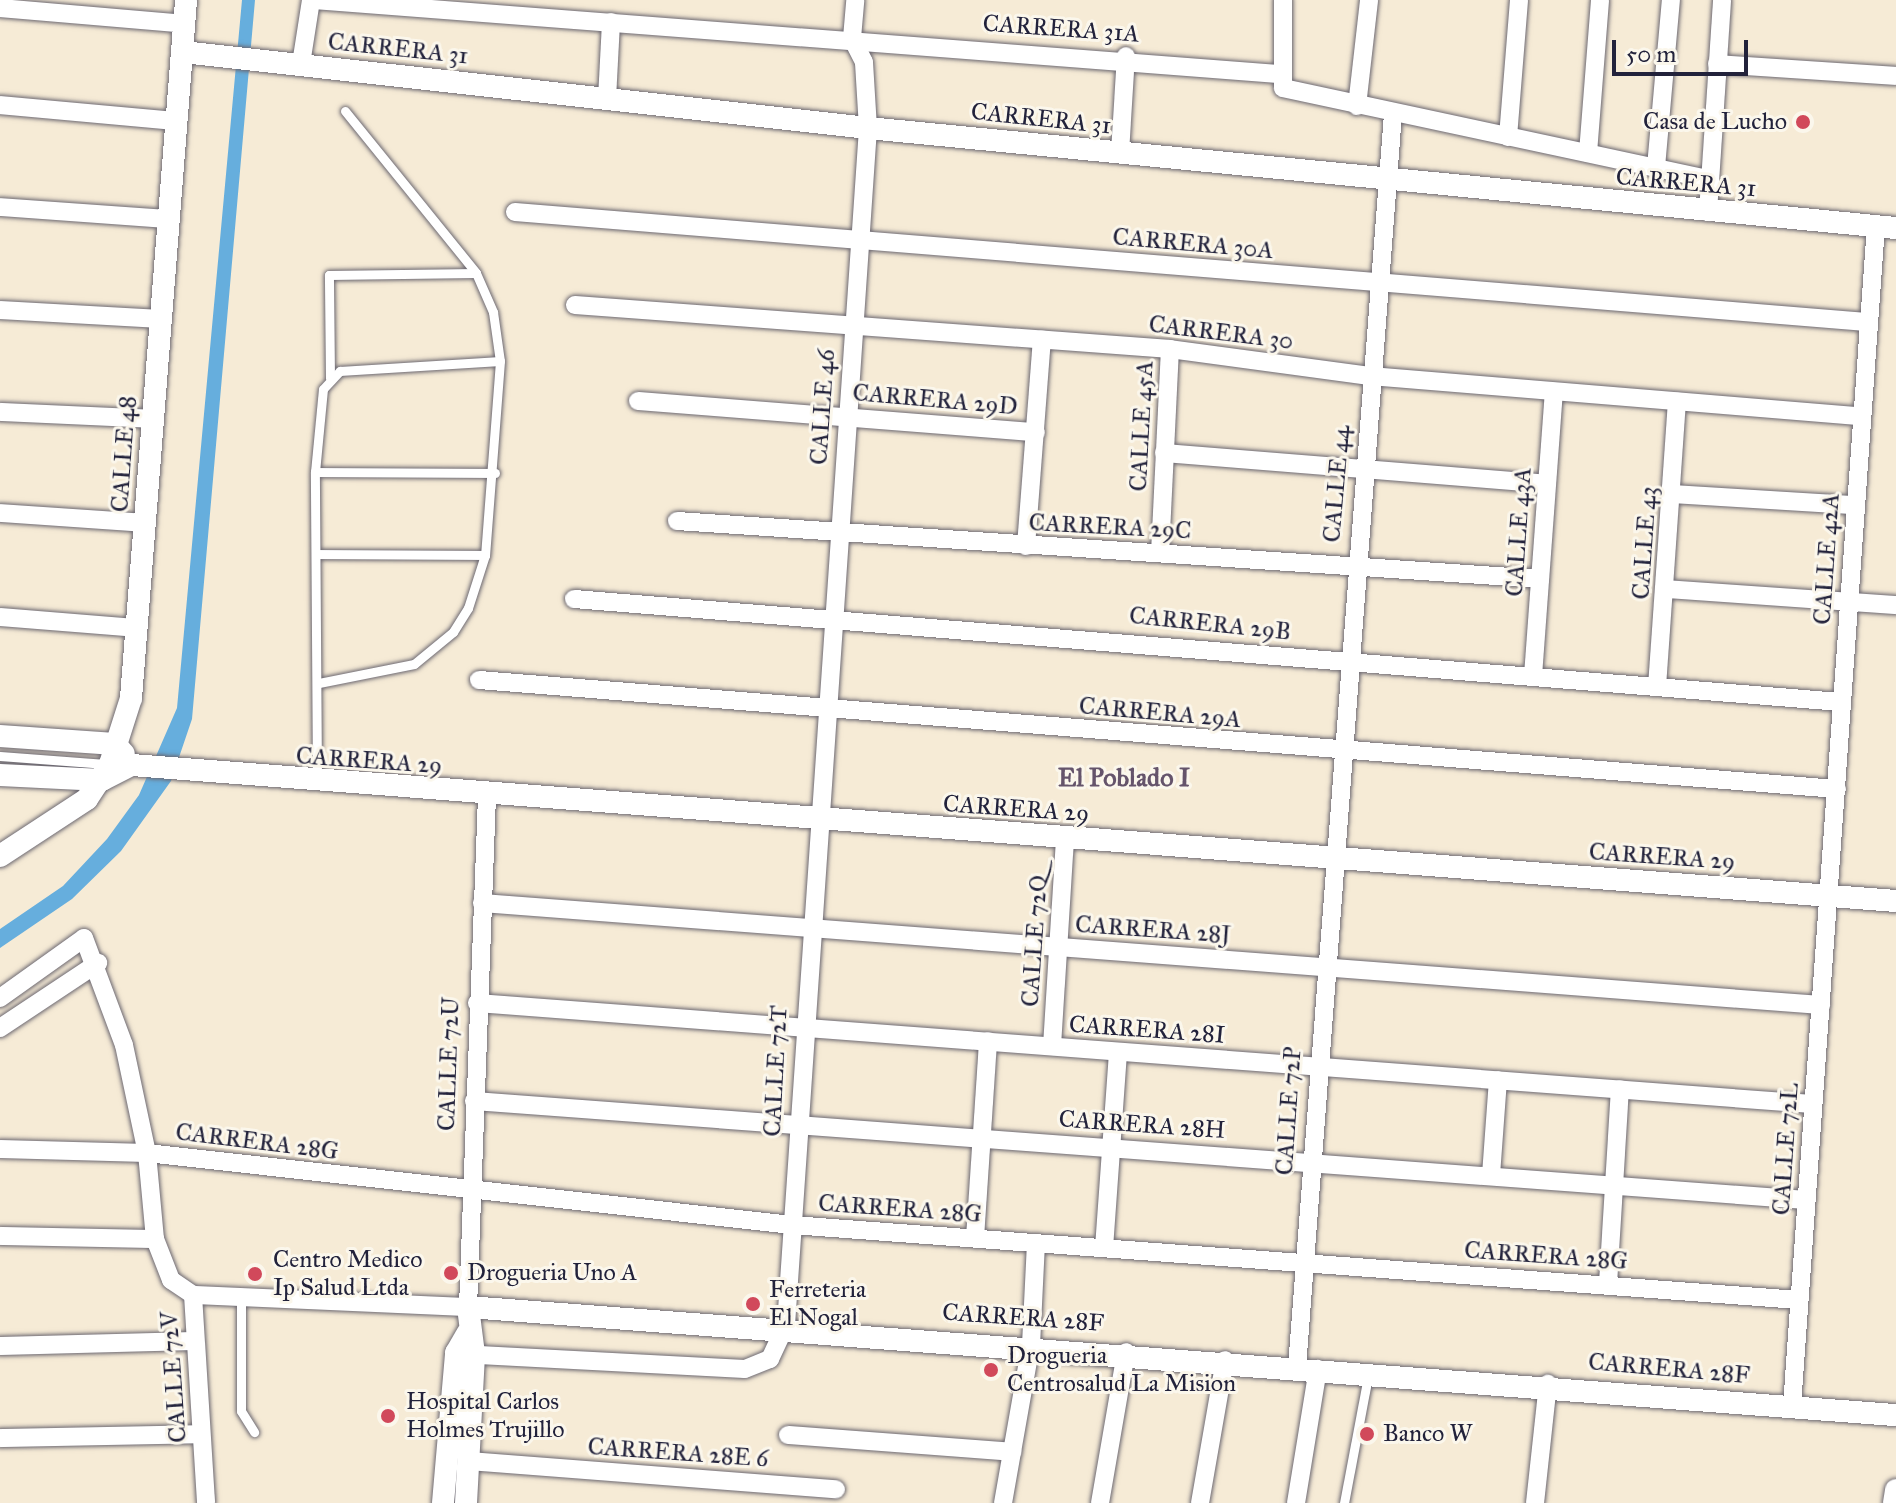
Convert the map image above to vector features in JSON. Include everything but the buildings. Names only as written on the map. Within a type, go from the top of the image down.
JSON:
[{"type":"street","name":"CALLE 48","points":[[1,854],[67,815],[121,764],[131,698],[186,0]]},
{"type":"street","points":[[294,64],[313,0]]},
{"type":"street","name":"CARRERA 31A","points":[[313,0],[1126,56],[1281,81],[1357,106],[1709,179]]},
{"type":"street","name":"CALLE 46","points":[[816,820],[827,708],[830,616],[868,128],[864,62],[852,38],[855,0]]},
{"type":"street","points":[[1281,81],[1283,0]]},
{"type":"street","points":[[1357,106],[1369,0]]},
{"type":"street","points":[[1508,137],[1519,0]]},
{"type":"street","points":[[1588,153],[1600,0]]},
{"type":"street","points":[[1656,167],[1671,0]]},
{"type":"street","points":[[1708,212],[1722,0]]},
{"type":"street","points":[[0,8],[185,24]]},
{"type":"street","points":[[607,99],[611,22]]},
{"type":"street","name":"CARRERA 31","points":[[183,52],[868,128],[1708,212],[1891,226]]},
{"type":"street","points":[[1120,153],[1126,56]]},
{"type":"street","points":[[1717,64],[1896,76]]},
{"type":"street","points":[[0,105],[177,121]]},
{"type":"street","name":"CALLE 44","points":[[1331,858],[1393,113]]},
{"type":"street","points":[[0,207],[169,219]]},
{"type":"street","name":"CARRERA 30A","points":[[515,212],[860,237],[1377,285],[1867,322]]},
{"type":"street","name":"CALLE 42A","points":[[1829,895],[1867,322],[1891,226]]},
{"type":"street","name":"CARRERA 30","points":[[575,305],[1170,349],[1370,376],[1861,416]]},
{"type":"street","points":[[0,310],[161,319]]},
{"type":"street","points":[[1026,546],[1042,340]]},
{"type":"street","name":"CALLE 45A","points":[[1160,553],[1170,349]]},
{"type":"street","name":"CALLE 43A","points":[[1533,676],[1554,392]]},
{"type":"street","name":"CARRERA 29D","points":[[638,401],[1036,432]]},
{"type":"street","name":"CALLE 43","points":[[1657,687],[1673,494],[1677,402]]},
{"type":"street","points":[[0,412],[153,419]]},
{"type":"street","points":[[1164,453],[1547,484]]},
{"type":"street","points":[[1673,494],[1855,505]]},
{"type":"street","points":[[0,513],[145,523]]},
{"type":"street","name":"CARRERA 29C","points":[[677,521],[1540,579]]},
{"type":"street","points":[[1666,589],[1896,605]]},
{"type":"street","name":"CARRERA 29B","points":[[574,599],[830,616],[1840,702]]},
{"type":"street","points":[[0,617],[136,628]]},
{"type":"street","name":"CARRERA 29A","points":[[479,680],[1340,753],[1837,789]]},
{"type":"street","name":"CARRERA 29","points":[[0,736],[121,764],[236,777],[1896,901]]},
{"type":"street","name":"CARRERA 29","points":[[0,775],[121,764]]},
{"type":"street","name":"CALLE 72U","points":[[466,1503],[470,1192],[487,796]]},
{"type":"street","name":"CALLE 72T","points":[[786,1325],[816,820]]},
{"type":"street","name":"CALLE 72Q","points":[[1052,1046],[1065,839]]},
{"type":"street","name":"CALLE 72P","points":[[1296,1503],[1308,1368],[1303,1262],[1331,858]]},
{"type":"street","name":"CALLE 72L","points":[[1792,1406],[1829,895]]},
{"type":"street","name":"CARRERA 28J","points":[[482,903],[1821,1005]]},
{"type":"street","name":"CALLE 72V","points":[[0,998],[84,938],[98,963],[147,1153],[155,1239],[171,1280],[193,1295],[206,1503]]},
{"type":"street","points":[[0,1028],[98,963]]},
{"type":"street","name":"CARRERA 28I","points":[[477,1003],[1812,1104]]},
{"type":"street","points":[[975,1238],[988,1041]]},
{"type":"street","points":[[1104,1248],[1118,1053]]},
{"type":"street","points":[[1491,1175],[1498,1080]]},
{"type":"street","points":[[1608,1284],[1620,1089]]},
{"type":"street","name":"CARRERA 28H","points":[[474,1101],[1806,1200]]},
{"type":"street","name":"CARRERA 28G","points":[[0,1149],[147,1153],[470,1192],[792,1225],[1798,1300]]},
{"type":"street","points":[[0,1236],[155,1239]]},
{"type":"street","points":[[1003,1503],[1031,1345],[1036,1243]]},
{"type":"street","name":"CARRERA 28F","points":[[193,1295],[786,1325],[1368,1373],[1548,1384],[1896,1415]]},
{"type":"street","points":[[466,1347],[745,1369],[770,1359],[786,1325]]},
{"type":"street","points":[[0,1346],[194,1341]]},
{"type":"street","name":"CALLE 72U","points":[[443,1503],[466,1347]]},
{"type":"street","points":[[1100,1503],[1126,1352]]},
{"type":"street","points":[[1200,1503],[1225,1360]]},
{"type":"street","points":[[1535,1503],[1548,1384]]},
{"type":"street","points":[[0,1438],[201,1434]]},
{"type":"street","points":[[788,1435],[1012,1452]]},
{"type":"street","name":"CARRERA 28E 6","points":[[468,1461],[836,1489]]},
{"type":"street","points":[[1894,1503],[1896,1490]]},
{"type":"lane","points":[[319,683],[414,664],[453,632],[485,555],[495,473],[500,361],[493,312],[476,273],[345,111]]},
{"type":"lane","points":[[317,783],[319,683],[315,472],[330,378],[329,275],[476,273]]},
{"type":"lane","points":[[330,378],[391,364],[500,361]]},
{"type":"lane","points":[[315,472],[495,473]]},
{"type":"lane","points":[[316,554],[485,555]]},
{"type":"lane","points":[[0,756],[121,764]]},
{"type":"lane","points":[[241,1297],[241,1411],[254,1432]]},
{"type":"lane","points":[[1344,1503],[1368,1373]]},
{"type":"water","points":[[242,0],[255,0],[192,719],[171,781],[121,851],[72,899],[0,948],[0,929],[63,886],[107,839],[139,795],[177,708]]},
{"type":"place","name":"Casa de Lucho","points":[[1803,122]]},
{"type":"place","name":"Drogueria Uno A","points":[[451,1273]]},
{"type":"place","name":"Centro Medico Ip Salud Ltda","points":[[255,1274]]},
{"type":"place","name":"Ferreteria El Nogal","points":[[753,1304]]},
{"type":"place","name":"Drogueria Centrosalud La Mision","points":[[991,1370]]},
{"type":"place","name":"Hospital Carlos Holmes Trujillo","points":[[388,1416]]},
{"type":"place","name":"Banco W","points":[[1367,1434]]},
{"type":"district","name":"El Poblado I","points":[[1124,778]]}]
